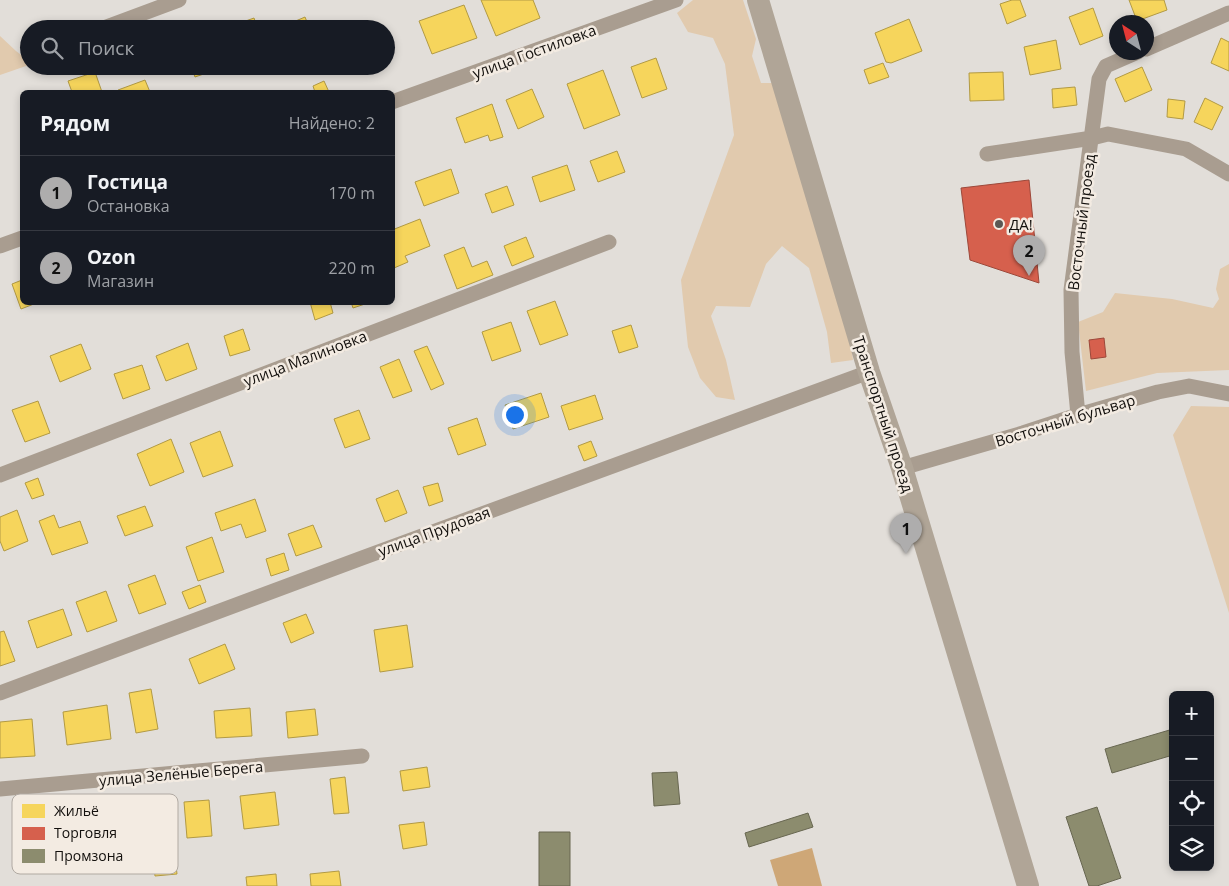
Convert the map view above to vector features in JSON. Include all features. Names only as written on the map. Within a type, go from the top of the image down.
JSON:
[{"type":"main road","name":"Транспортный проезд","points":[[758,0],[869,372],[902,468],[1028,886]]},
{"type":"street","points":[[126,20],[180,0]]},
{"type":"street","name":"улица Гостиловка","points":[[395,101],[676,0]]},
{"type":"street","points":[[1154,45],[1229,12]]},
{"type":"street","name":"Восточный проезд","points":[[1078,415],[1072,352],[1071,290],[1099,79],[1106,66],[1120,60]]},
{"type":"street","points":[[987,154],[1108,134],[1186,149],[1229,174]]},
{"type":"street","points":[[0,246],[20,239]]},
{"type":"street","name":"улица Малиновка","points":[[0,475],[609,242]]},
{"type":"street","name":"улица Прудовая","points":[[0,694],[353,561],[869,372]]},
{"type":"street","name":"Восточный бульвар","points":[[902,468],[1158,392],[1189,386],[1229,394]]},
{"type":"street","name":"улица Зелёные Берега","points":[[0,789],[362,756]]},
{"type":"shaded area","points":[[693,0],[743,0],[756,39],[752,56],[761,83],[772,83],[850,338],[853,360],[831,363],[827,332],[809,268],[782,246],[766,264],[750,307],[716,306],[711,316],[726,360],[735,400],[716,397],[700,378],[688,347],[681,280],[734,135],[725,64],[713,38],[688,32],[677,13]]},
{"type":"shaded area","points":[[0,36],[20,54],[20,68],[0,75]]},
{"type":"shaded area","points":[[1229,264],[1229,370],[1157,373],[1086,391],[1078,322],[1103,312],[1115,293],[1172,299],[1213,308],[1219,299],[1216,289],[1220,269]]},
{"type":"shaded area","points":[[1191,406],[1229,407],[1229,613],[1173,435]]},
{"type":"shaded area","points":[[812,848],[822,886],[778,886],[770,860]]},
{"type":"building: Жильё","points":[[481,0],[533,0],[540,18],[496,36]]},
{"type":"building: Жильё","points":[[1012,0],[1020,0],[1026,16],[1007,24],[1000,4]]},
{"type":"building: Жильё","points":[[1129,0],[1164,0],[1167,10],[1153,15],[1135,15]]},
{"type":"building: Жильё","points":[[464,5],[477,38],[432,54],[419,21]]},
{"type":"building: Жильё","points":[[1093,8],[1103,36],[1080,45],[1069,17]]},
{"type":"building: Жильё","points":[[909,19],[922,51],[891,63],[886,62],[875,33]]},
{"type":"building: Жильё","points":[[1221,38],[1229,42],[1229,71],[1211,63]]},
{"type":"building: Жильё","points":[[1056,40],[1061,69],[1030,75],[1024,47]]},
{"type":"building: Жильё","points":[[656,58],[667,89],[642,98],[631,67]]},
{"type":"building: Жильё","points":[[883,63],[889,77],[869,84],[864,70]]},
{"type":"building: Жильё","points":[[1142,67],[1152,90],[1125,102],[1115,79]]},
{"type":"building: Жильё","points":[[603,70],[620,115],[584,129],[567,84]]},
{"type":"building: Жильё","points":[[1003,72],[1004,100],[970,101],[969,73]]},
{"type":"building: Жильё","points":[[86,75],[96,75],[101,90],[71,90],[68,81]]},
{"type":"building: Жильё","points":[[145,80],[149,90],[118,90]]},
{"type":"building: Жильё","points":[[324,81],[328,90],[314,90],[313,86]]},
{"type":"building: Жильё","points":[[1075,87],[1077,105],[1053,108],[1052,89]]},
{"type":"building: Жильё","points":[[532,89],[544,117],[518,129],[506,100]]},
{"type":"building: Жильё","points":[[1205,98],[1223,107],[1212,130],[1194,122]]},
{"type":"building: Жильё","points":[[1168,99],[1185,101],[1183,119],[1167,117]]},
{"type":"building: Жильё","points":[[492,104],[503,137],[490,141],[488,135],[465,143],[456,118]]},
{"type":"building: Жильё","points":[[617,151],[625,172],[598,182],[590,161]]},
{"type":"building: Жильё","points":[[567,165],[575,190],[540,202],[532,177]]},
{"type":"building: Жильё","points":[[451,169],[459,193],[424,206],[415,182]]},
{"type":"building: Жильё","points":[[507,186],[514,205],[492,213],[485,194]]},
{"type":"building: Жильё","points":[[420,219],[430,246],[405,256],[408,262],[395,268],[395,229]]},
{"type":"building: Жильё","points":[[526,237],[534,257],[512,266],[504,246]]},
{"type":"building: Жильё","points":[[464,247],[472,267],[487,261],[493,275],[457,289],[444,255]]},
{"type":"building: Жильё","points":[[20,281],[20,305],[31,305],[21,309],[12,284]]},
{"type":"building: Жильё","points":[[555,301],[568,335],[540,345],[527,311]]},
{"type":"building: Жильё","points":[[311,305],[331,305],[333,313],[315,320]]},
{"type":"building: Жильё","points":[[511,322],[521,351],[492,361],[482,332]]},
{"type":"building: Жильё","points":[[631,325],[638,347],[619,353],[612,331]]},
{"type":"building: Жильё","points":[[243,329],[250,350],[230,356],[224,336]]},
{"type":"building: Жильё","points":[[188,343],[197,369],[166,381],[156,356]]},
{"type":"building: Жильё","points":[[81,344],[91,369],[60,382],[50,356]]},
{"type":"building: Жильё","points":[[427,346],[444,384],[431,390],[414,351]]},
{"type":"building: Жильё","points":[[399,359],[412,391],[393,398],[380,367]]},
{"type":"building: Жильё","points":[[142,365],[150,389],[123,399],[114,374]]},
{"type":"building: Жильё","points":[[541,393],[549,417],[513,429],[505,405]]},
{"type":"building: Жильё","points":[[595,395],[603,419],[569,430],[561,406]]},
{"type":"building: Жильё","points":[[38,401],[50,433],[25,442],[12,410]]},
{"type":"building: Жильё","points":[[359,410],[370,439],[345,448],[334,419]]},
{"type":"building: Жильё","points":[[477,418],[486,445],[458,455],[448,428]]},
{"type":"building: Жильё","points":[[220,431],[233,466],[203,477],[190,443]]},
{"type":"building: Жильё","points":[[171,439],[184,472],[150,486],[137,454]]},
{"type":"building: Жильё","points":[[591,441],[597,456],[584,461],[578,446]]},
{"type":"building: Жильё","points":[[38,478],[44,495],[32,499],[25,483]]},
{"type":"building: Жильё","points":[[438,483],[443,501],[429,506],[423,487]]},
{"type":"building: Жильё","points":[[398,490],[407,513],[385,522],[376,499]]},
{"type":"building: Жильё","points":[[255,499],[266,531],[246,538],[241,524],[221,531],[215,513]]},
{"type":"building: Жильё","points":[[145,506],[153,526],[125,536],[117,516]]},
{"type":"building: Жильё","points":[[17,510],[28,541],[4,551],[0,541],[0,517]]},
{"type":"building: Жильё","points":[[54,515],[59,528],[80,521],[88,543],[52,555],[39,521]]},
{"type":"building: Жильё","points":[[313,525],[322,547],[296,556],[288,534]]},
{"type":"building: Жильё","points":[[212,537],[224,572],[198,581],[186,547]]},
{"type":"building: Жильё","points":[[284,553],[289,570],[271,576],[266,559]]},
{"type":"building: Жильё","points":[[155,575],[166,604],[139,614],[128,585]]},
{"type":"building: Жильё","points":[[200,585],[206,602],[189,609],[182,592]]},
{"type":"building: Жильё","points":[[106,591],[117,621],[87,632],[76,602]]},
{"type":"building: Жильё","points":[[63,609],[72,635],[37,648],[28,621]]},
{"type":"building: Жильё","points":[[306,614],[314,633],[291,643],[283,623]]},
{"type":"building: Жильё","points":[[407,625],[413,667],[380,672],[374,630]]},
{"type":"building: Жильё","points":[[4,631],[15,661],[0,666],[0,632]]},
{"type":"building: Жильё","points":[[225,644],[235,669],[199,684],[189,659]]},
{"type":"building: Жильё","points":[[151,689],[158,729],[136,733],[129,693]]},
{"type":"building: Жильё","points":[[107,705],[111,739],[67,745],[63,712]]},
{"type":"building: Жильё","points":[[250,708],[252,736],[216,738],[214,711]]},
{"type":"building: Жильё","points":[[315,709],[318,735],[288,738],[286,712]]},
{"type":"building: Жильё","points":[[32,719],[35,756],[0,758],[0,722]]},
{"type":"building: Жильё","points":[[427,767],[430,787],[403,791],[400,771]]},
{"type":"building: Жильё","points":[[345,777],[349,813],[334,814],[330,779]]},
{"type":"building: Жильё","points":[[275,792],[279,825],[244,829],[240,796]]},
{"type":"building: Жильё","points":[[209,800],[212,836],[187,838],[184,802]]},
{"type":"building: Жильё","points":[[424,822],[427,845],[403,849],[399,825]]},
{"type":"building: Жильё","points":[[339,871],[341,886],[311,886],[310,874]]},
{"type":"building: Жильё","points":[[155,874],[177,874],[155,876]]},
{"type":"building: Жильё","points":[[276,874],[277,886],[247,886],[246,877]]},
{"type":"building: Торговля","name":"ДА!","points":[[1029,180],[1039,283],[970,260],[961,188]]},
{"type":"building: Торговля","points":[[1104,338],[1106,357],[1091,359],[1089,340]]},
{"type":"building: Промзона","points":[[1169,730],[1169,756],[1112,773],[1105,749]]},
{"type":"building: Промзона","points":[[677,772],[680,804],[654,806],[652,773]]},
{"type":"building: Промзона","points":[[1097,807],[1121,878],[1097,886],[1089,886],[1066,817]]},
{"type":"building: Промзона","points":[[808,813],[813,827],[749,847],[745,833]]},
{"type":"building: Промзона","points":[[539,832],[570,832],[570,886],[539,886]]},
{"type":"place","name":"ДА!","points":[[999,224]]},
{"type":"place","name":"Ozon","points":[[1029,276]]},
{"type":"place","name":"Гостица","points":[[906,554]]}]
